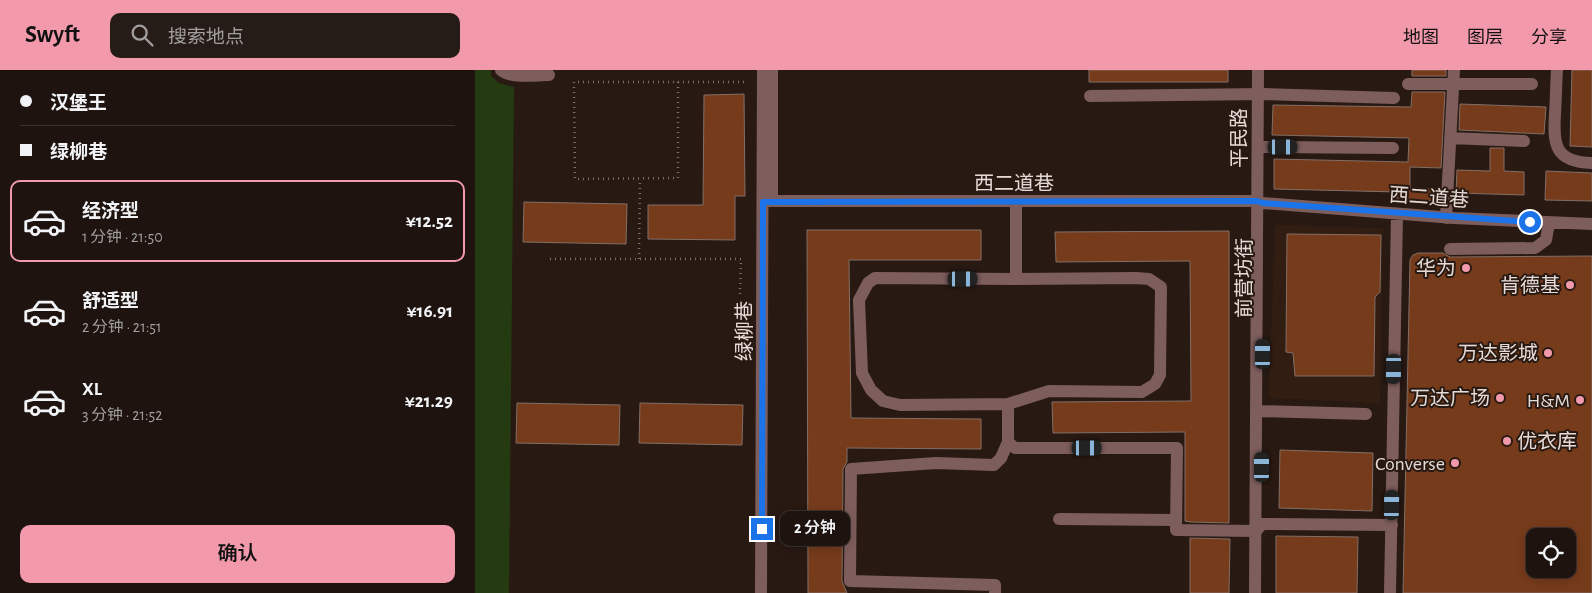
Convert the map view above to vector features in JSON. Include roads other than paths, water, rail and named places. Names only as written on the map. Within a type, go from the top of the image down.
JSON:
[{"type":"street","points":[[501,70],[505,74],[513,75],[549,75]]},
{"type":"street","name":"绿柳巷","points":[[763,70],[768,204],[770,593]]},
{"type":"street","name":"绿柳巷","points":[[761,593],[772,70]]},
{"type":"street","name":"平民路","points":[[1257,70],[1261,94],[1259,204]]},
{"type":"street","name":"平民路","points":[[1261,94],[1265,70]]},
{"type":"street","points":[[1446,218],[1454,70]]},
{"type":"street","points":[[1557,70],[1554,139],[1559,151],[1567,158],[1579,163],[1592,164]]},
{"type":"street","points":[[1408,84],[1532,84]]},
{"type":"street","points":[[1090,96],[1261,94],[1394,98]]},
{"type":"street","points":[[1450,138],[1524,141]]},
{"type":"street","points":[[1261,147],[1393,148]]},
{"type":"street","name":"西二道巷","points":[[768,204],[1259,204],[1446,218],[1592,224]]},
{"type":"street","name":"前营坊街","points":[[1259,204],[1259,527],[1261,593]]},
{"type":"street","points":[[1015,205],[1016,279]]},
{"type":"street","points":[[1390,593],[1397,214]]},
{"type":"street","points":[[1450,249],[1535,248],[1546,240],[1549,223]]},
{"type":"street","points":[[875,278],[1016,279],[1136,278],[1149,279],[1161,287],[1160,375],[1155,384],[1142,392],[1049,392],[1008,404],[900,405],[883,401],[871,390],[862,373],[859,300],[868,283],[875,278]]},
{"type":"street","points":[[995,593],[995,585],[850,581],[851,469],[936,463],[994,465],[1001,458],[1008,442],[1008,404]]},
{"type":"street","points":[[1260,411],[1366,414]]},
{"type":"street","points":[[1008,442],[1015,448],[1177,448],[1176,530],[1392,525]]},
{"type":"street","points":[[1059,519],[1175,520]]},
{"type":"street","name":"前营坊街","points":[[1255,593],[1259,527]]},
{"type":"place","name":"华为","points":[[1466,268]]},
{"type":"place","name":"肯德基","points":[[1570,285]]},
{"type":"place","name":"万达影城","points":[[1548,353]]},
{"type":"place","name":"万达广场","points":[[1500,398]]},
{"type":"place","name":"H&M","points":[[1580,400]]},
{"type":"place","name":"优衣库","points":[[1507,441]]},
{"type":"place","name":"Converse","points":[[1455,463]]}]
